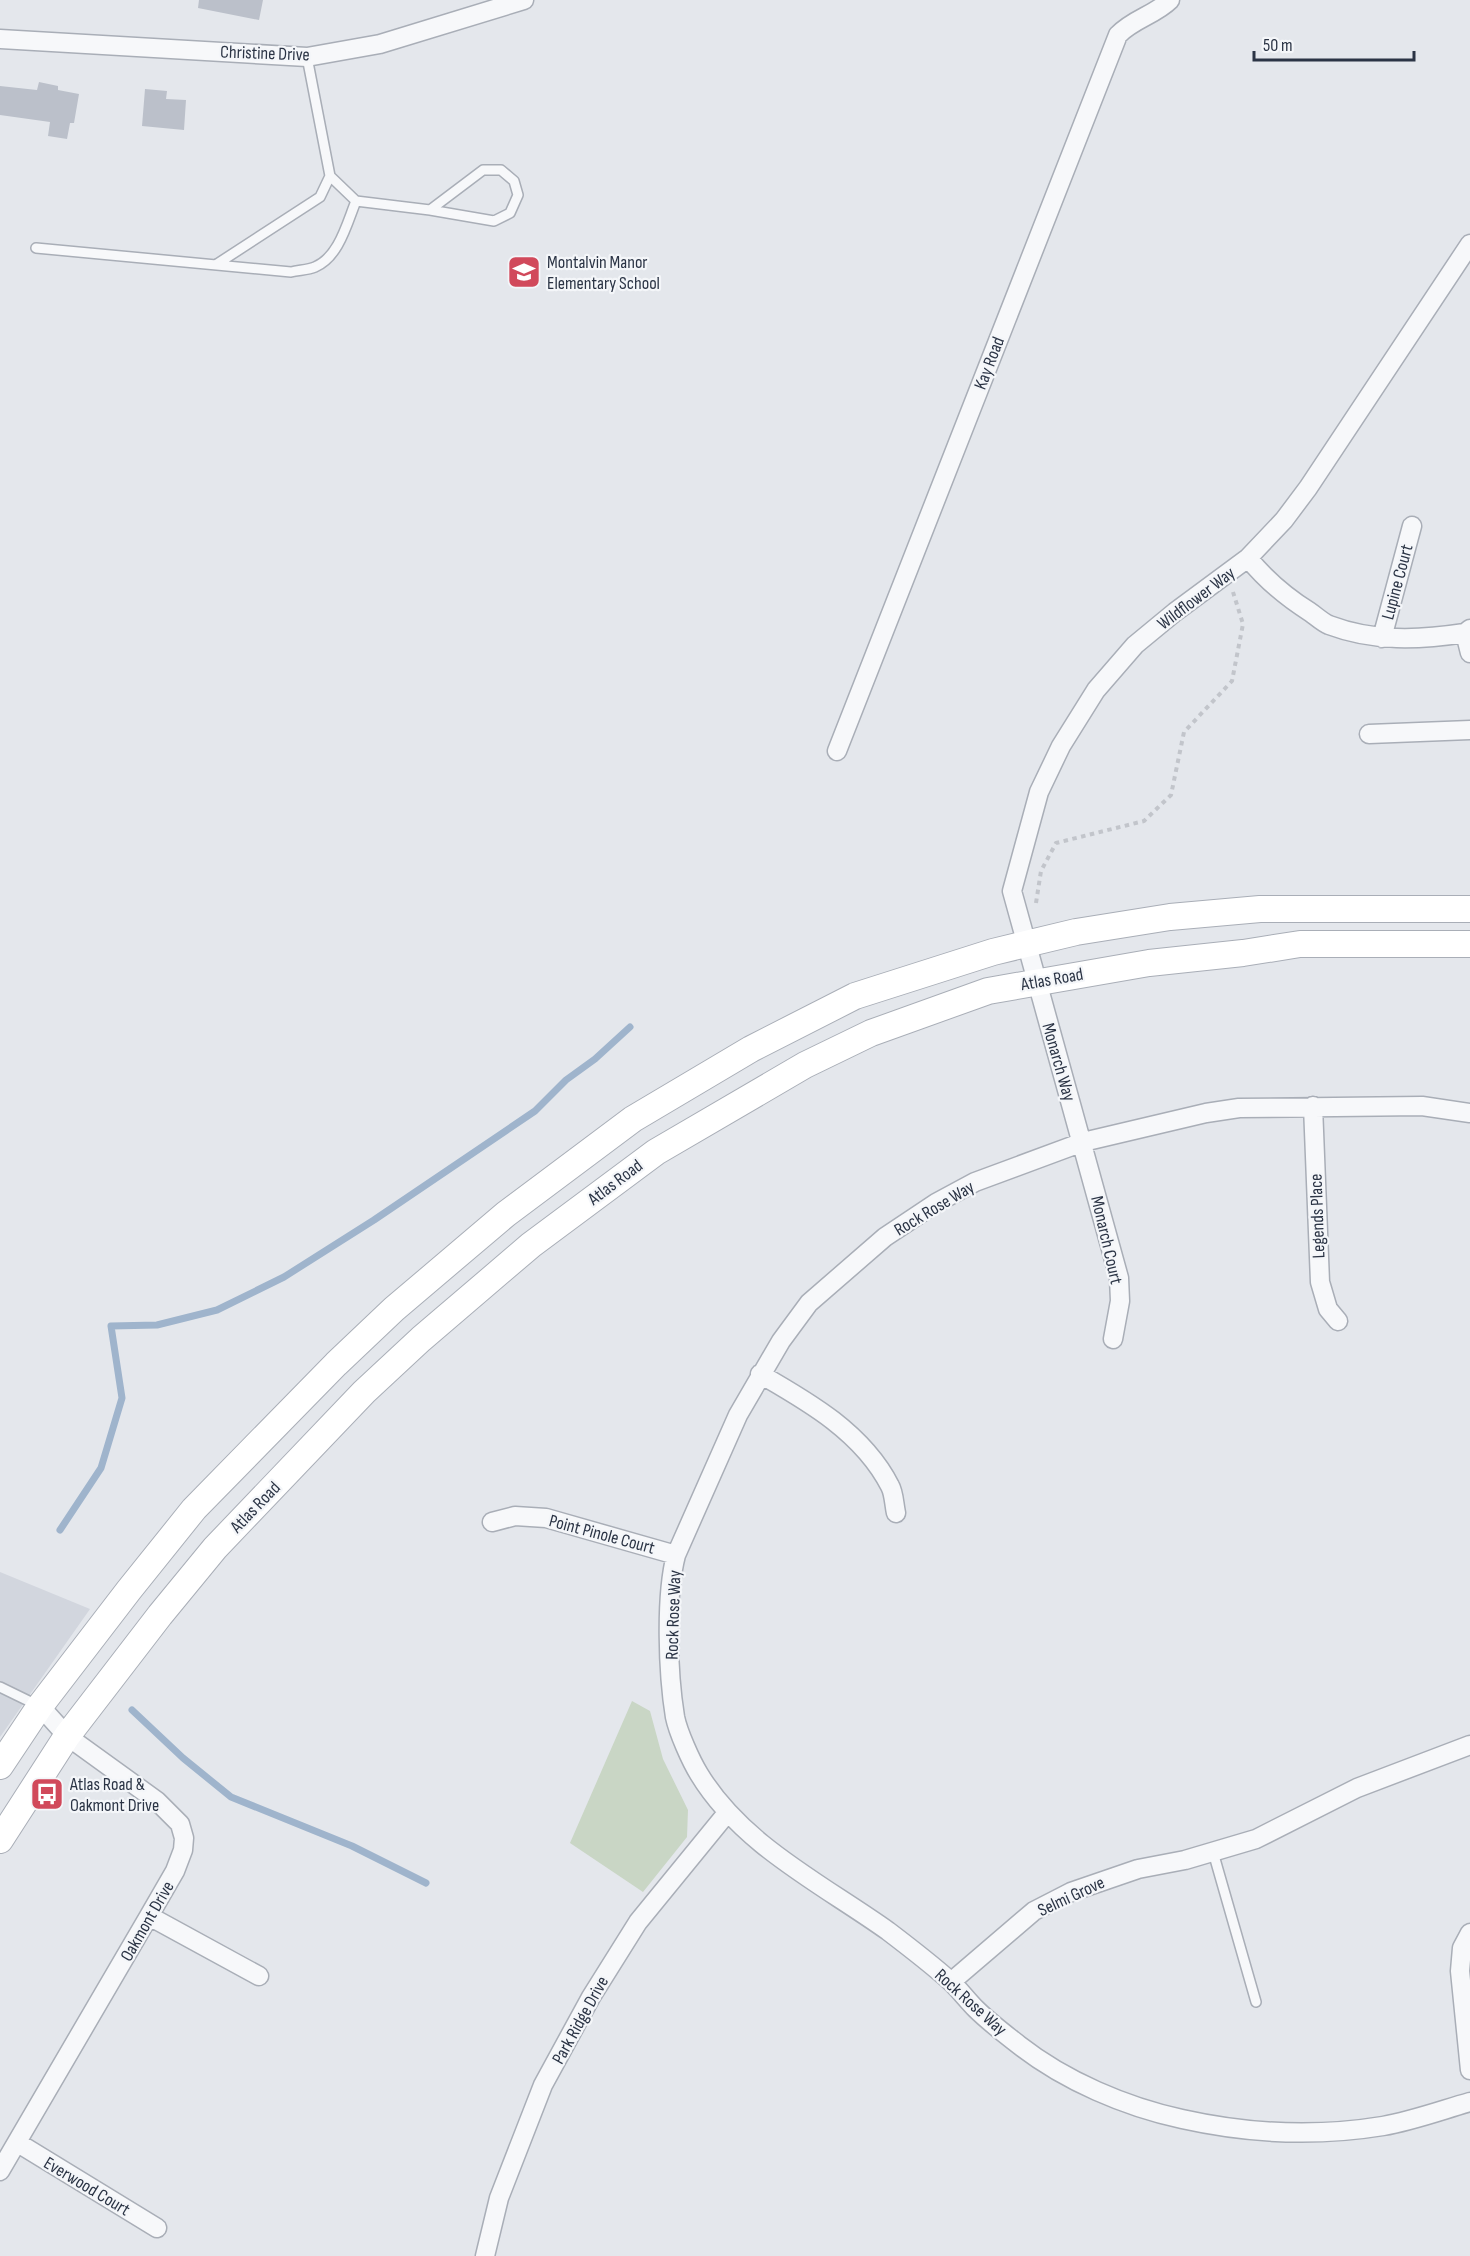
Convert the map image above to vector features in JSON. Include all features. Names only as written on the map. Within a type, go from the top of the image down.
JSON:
[{"type":"street","name":"Christine Drive","points":[[0,39],[307,57],[380,44],[524,0]]},
{"type":"street","name":"Kay Road","points":[[837,751],[1118,35],[1127,26],[1164,6],[1170,0]]},
{"type":"street","name":"Wildflower Way","points":[[1036,982],[1012,891],[1039,792],[1061,746],[1096,690],[1135,645],[1174,612],[1248,558],[1284,520],[1308,488],[1470,244]]},
{"type":"street","name":"Lupine Court","points":[[1382,638],[1412,526]]},
{"type":"street","points":[[1248,558],[1264,577],[1287,597],[1328,624],[1382,638],[1429,639],[1468,631],[1470,653]]},
{"type":"street","points":[[1369,734],[1470,730],[1470,717]]},
{"type":"street","points":[[0,1766],[40,1706],[194,1509],[336,1364],[394,1309],[506,1214],[633,1119],[751,1049],[855,996],[1023,933],[1260,909],[1470,909]]},
{"type":"street","name":"Atlas Road","points":[[0,1840],[67,1736],[215,1548],[364,1392],[421,1339],[531,1245],[656,1152],[805,1065],[871,1033],[988,991],[1149,963],[1243,953],[1300,944],[1470,944]]},
{"type":"street","name":"Monarch Way","points":[[1036,982],[1083,1142]]},
{"type":"street","name":"Legends Place","points":[[1313,1106],[1320,1282],[1328,1308],[1338,1321]]},
{"type":"street","name":"Rock Rose Way","points":[[1470,1113],[1422,1106],[1239,1108],[1206,1113],[1083,1142],[975,1182],[936,1203],[885,1237],[810,1303],[781,1341],[738,1415],[676,1555],[672,1574],[670,1615],[675,1720],[698,1773],[727,1813],[776,1855],[889,1932],[951,1982],[979,2011],[1021,2047],[1067,2076],[1120,2100],[1180,2119],[1250,2132],[1314,2134],[1385,2126],[1470,2102]]},
{"type":"street","name":"Monarch Court","points":[[1083,1142],[1119,1278],[1120,1301],[1113,1339]]},
{"type":"street","points":[[760,1374],[808,1402],[854,1438],[891,1487],[896,1513]]},
{"type":"street","name":"Point Pinole Court","points":[[492,1522],[515,1516],[546,1518],[676,1555]]},
{"type":"street","name":"Oakmont Drive","points":[[0,2171],[18,2144],[175,1871],[183,1850],[184,1838],[180,1824],[157,1801],[67,1736],[40,1706]]},
{"type":"street","name":"Selmi Grove","points":[[951,1982],[1035,1911],[1071,1892],[1138,1869],[1213,1852],[1256,1839],[1357,1788],[1470,1745]]},
{"type":"street","name":"Park Ridge Drive","points":[[485,2256],[499,2198],[543,2085],[591,1997],[638,1922],[727,1813]]},
{"type":"street","points":[[149,1916],[259,1977]]},
{"type":"street","points":[[1470,1933],[1462,1948],[1460,1971],[1470,2070]]},
{"type":"street","name":"Everwood Court","points":[[18,2144],[157,2228]]},
{"type":"lane","points":[[307,57],[330,176],[356,201],[494,221],[510,213],[518,195],[514,181],[501,170],[483,170],[430,210]]},
{"type":"lane","points":[[217,264],[320,197],[330,176]]},
{"type":"lane","points":[[36,248],[291,272],[316,267],[330,256],[340,240],[356,201]]},
{"type":"lane","points":[[0,1687],[40,1706]]},
{"type":"lane","points":[[1213,1852],[1256,2002]]},
{"type":"path","points":[[1023,933],[1043,918],[1035,906],[1041,872],[1056,843],[1144,820],[1171,795],[1184,732],[1232,681],[1244,624],[1227,575]]},
{"type":"shaded area","points":[[0,1572],[90,1609],[0,1737]]},
{"type":"green space","points":[[632,1701],[650,1711],[663,1759],[688,1810],[687,1837],[643,1892],[570,1843]]},
{"type":"building","points":[[199,0],[263,0],[259,20],[198,8]]},
{"type":"building","points":[[39,82],[58,86],[58,90],[79,94],[74,123],[70,123],[67,139],[48,136],[50,122],[0,115],[0,86],[37,90]]},
{"type":"building","points":[[145,89],[167,91],[166,99],[186,100],[184,130],[142,126]]},
{"type":"waterway","points":[[60,1530],[101,1468],[122,1398],[111,1326],[157,1325],[217,1310],[284,1277],[374,1220],[535,1111],[566,1080],[595,1059],[630,1027]]},
{"type":"waterway","points":[[132,1710],[183,1758],[231,1797],[352,1846],[426,1883]]},
{"type":"place","name":"Montalvin Manor Elementary School","points":[[524,272]]},
{"type":"place","name":"Atlas Road & Oakmont Drive","points":[[47,1794]]}]
